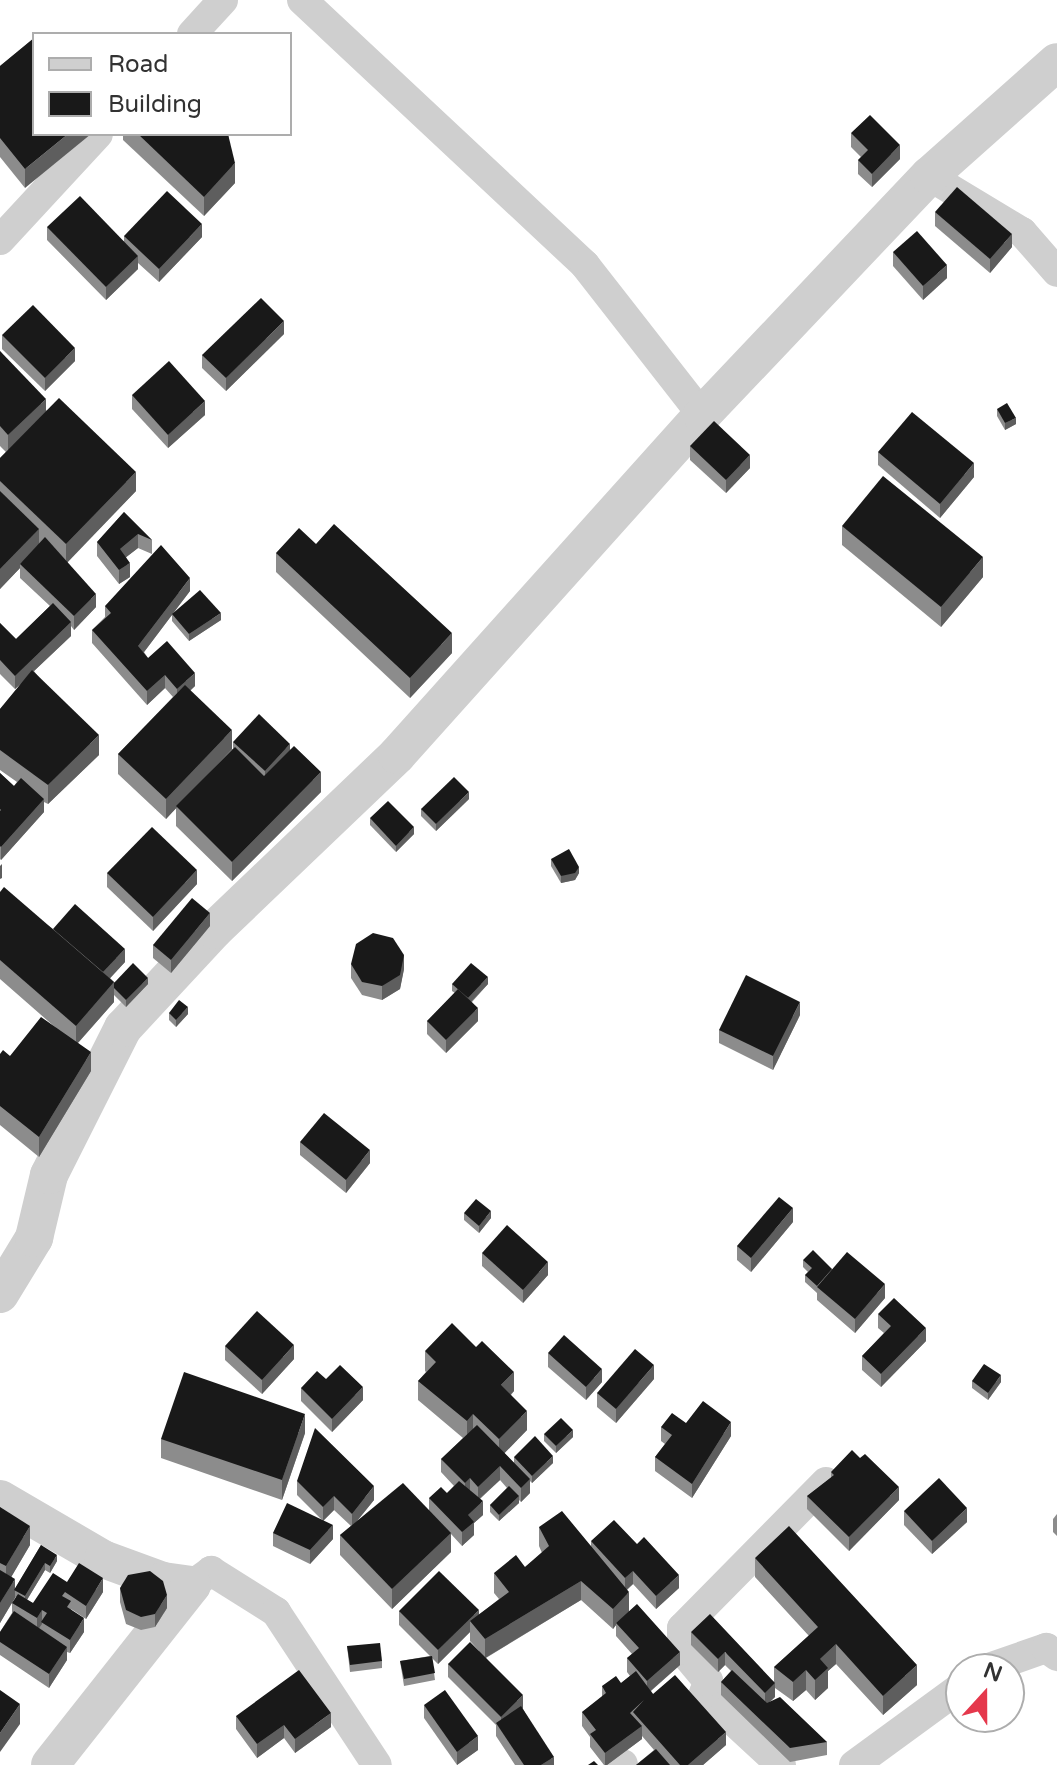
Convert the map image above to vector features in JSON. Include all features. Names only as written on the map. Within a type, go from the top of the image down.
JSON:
[{"type":"street","points":[[194,32],[223,0]]},
{"type":"street","points":[[302,0],[585,265],[702,415]]},
{"type":"street","points":[[0,1294],[34,1238],[49,1175],[123,1028],[214,930],[397,755],[702,415],[929,176],[1057,62]]},
{"type":"street","points":[[0,240],[96,136]]},
{"type":"street","points":[[929,176],[1022,232],[1057,272]]},
{"type":"street","points":[[781,1765],[704,1694],[708,1681],[682,1650],[682,1628],[826,1482]]},
{"type":"street","points":[[0,1499],[103,1559],[163,1581],[192,1585]]},
{"type":"street","points":[[50,1765],[192,1585],[211,1571],[276,1612],[377,1765]]},
{"type":"street","points":[[1025,1655],[1046,1648],[1057,1656]]},
{"type":"street","points":[[854,1765],[945,1699]]},
{"type":"building","points":[[32,40],[32,136],[66,136],[25,169],[0,138],[0,66]]},
{"type":"building","points":[[870,115],[900,145],[872,174],[858,160],[868,150],[851,133]]},
{"type":"building","points":[[140,136],[228,136],[235,163],[204,197]]},
{"type":"building","points":[[957,187],[1012,234],[990,259],[935,212]]},
{"type":"building","points":[[167,191],[202,224],[159,269],[124,236]]},
{"type":"building","points":[[80,196],[138,256],[106,287],[47,227]]},
{"type":"building","points":[[917,231],[947,265],[923,286],[893,252]]},
{"type":"building","points":[[261,298],[284,321],[226,378],[202,355]]},
{"type":"building","points":[[33,305],[75,348],[45,378],[2,335]]},
{"type":"building","points":[[0,351],[46,399],[8,435],[0,426]]},
{"type":"building","points":[[169,361],[205,401],[168,435],[132,395]]},
{"type":"building","points":[[59,398],[136,472],[66,544],[0,481],[0,458]]},
{"type":"building","points":[[1007,403],[1016,418],[1005,423],[997,409]]},
{"type":"building","points":[[912,412],[974,463],[940,504],[878,452]]},
{"type":"building","points":[[714,421],[750,455],[726,480],[690,446]]},
{"type":"building","points":[[883,476],[983,557],[941,607],[842,526]]},
{"type":"building","points":[[0,491],[39,529],[0,569]]},
{"type":"building","points":[[124,512],[152,540],[138,534],[120,549],[130,563],[119,570],[97,542]]},
{"type":"building","points":[[334,524],[452,633],[410,678],[276,553],[299,528],[316,544]]},
{"type":"building","points":[[45,537],[96,594],[74,616],[20,564]]},
{"type":"building","points":[[161,545],[190,578],[138,646],[148,658],[167,641],[195,673],[177,689],[165,675],[147,691],[92,630],[111,613],[105,606]]},
{"type":"building","points":[[200,590],[221,613],[189,634],[172,614]]},
{"type":"building","points":[[53,603],[71,622],[15,676],[0,660],[0,623],[16,639]]},
{"type":"building","points":[[32,670],[99,735],[48,785],[0,750],[0,709]]},
{"type":"building","points":[[185,685],[232,730],[166,799],[118,754]]},
{"type":"building","points":[[259,714],[290,744],[265,771],[233,742]]},
{"type":"building","points":[[294,746],[321,772],[232,862],[176,806],[235,747],[264,776]]},
{"type":"building","points":[[0,773],[14,786],[21,778],[44,799],[1,847],[0,846]]},
{"type":"building","points":[[454,777],[469,792],[436,824],[421,809]]},
{"type":"building","points":[[388,801],[414,827],[396,846],[370,818]]},
{"type":"building","points":[[152,827],[197,870],[153,917],[107,873]]},
{"type":"building","points":[[569,849],[579,867],[575,873],[561,876],[551,859]]},
{"type":"building","points":[[4,887],[114,982],[76,1026],[0,960],[0,892]]},
{"type":"building","points":[[192,898],[210,913],[171,960],[153,945]]},
{"type":"building","points":[[75,904],[125,949],[103,972],[53,929]]},
{"type":"building","points":[[373,933],[393,938],[404,955],[400,975],[382,986],[362,982],[351,964],[356,944]]},
{"type":"building","points":[[133,963],[148,978],[126,1000],[114,988],[114,983]]},
{"type":"building","points":[[471,963],[488,977],[468,998],[452,984]]},
{"type":"building","points":[[746,975],[800,1002],[773,1056],[719,1030]]},
{"type":"building","points":[[458,989],[478,1008],[446,1040],[427,1021]]},
{"type":"building","points":[[179,1000],[188,1007],[176,1020],[169,1013]]},
{"type":"building","points":[[41,1017],[91,1052],[39,1137],[0,1106],[0,1054],[3,1050],[10,1056]]},
{"type":"building","points":[[324,1113],[370,1150],[346,1180],[300,1142]]},
{"type":"building","points":[[779,1197],[793,1208],[751,1258],[737,1246]]},
{"type":"building","points":[[476,1199],[491,1211],[479,1226],[464,1213]]},
{"type":"building","points":[[507,1225],[548,1262],[523,1290],[482,1253]]},
{"type":"building","points":[[813,1250],[832,1269],[817,1286],[805,1275],[812,1268],[803,1260]]},
{"type":"building","points":[[847,1252],[885,1284],[855,1319],[817,1287]]},
{"type":"building","points":[[894,1298],[926,1328],[881,1374],[862,1356],[891,1326],[878,1314]]},
{"type":"building","points":[[257,1311],[294,1345],[262,1380],[225,1346]]},
{"type":"building","points":[[452,1323],[476,1347],[482,1341],[514,1372],[501,1385],[527,1411],[499,1439],[473,1414],[467,1421],[418,1381],[436,1362],[425,1351]]},
{"type":"building","points":[[564,1335],[602,1369],[586,1387],[548,1353]]},
{"type":"building","points":[[635,1349],[654,1365],[616,1409],[597,1393]]},
{"type":"building","points":[[984,1364],[1001,1375],[988,1393],[972,1381]]},
{"type":"building","points":[[340,1365],[363,1387],[332,1419],[301,1388],[317,1371],[326,1379]]},
{"type":"building","points":[[184,1372],[305,1414],[282,1480],[161,1439]]},
{"type":"building","points":[[703,1401],[731,1422],[692,1484],[655,1457],[672,1435],[661,1427],[672,1413],[686,1423]]},
{"type":"building","points":[[561,1418],[573,1430],[556,1446],[544,1434]]},
{"type":"building","points":[[477,1425],[530,1479],[521,1488],[500,1466],[478,1487],[470,1478],[465,1483],[441,1459]]},
{"type":"building","points":[[315,1428],[374,1486],[352,1514],[334,1496],[323,1507],[297,1481]]},
{"type":"building","points":[[535,1436],[553,1456],[532,1476],[514,1457]]},
{"type":"building","points":[[852,1450],[860,1458],[865,1454],[899,1487],[849,1537],[807,1496],[834,1475],[831,1472]]},
{"type":"building","points":[[939,1478],[967,1508],[932,1541],[904,1511]]},
{"type":"building","points":[[459,1481],[483,1501],[468,1515],[474,1522],[462,1532],[429,1498],[441,1487],[447,1493]]},
{"type":"building","points":[[403,1483],[451,1533],[392,1589],[340,1535]]},
{"type":"building","points":[[509,1486],[519,1496],[499,1515],[490,1505]]},
{"type":"building","points":[[287,1503],[333,1525],[310,1550],[273,1533]]},
{"type":"building","points":[[0,1507],[30,1526],[6,1566],[0,1563]]},
{"type":"building","points":[[562,1511],[629,1592],[613,1609],[581,1581],[485,1639],[470,1621],[509,1592],[494,1573],[516,1555],[525,1567],[549,1546],[539,1527]]},
{"type":"building","points":[[614,1520],[637,1544],[644,1537],[679,1575],[656,1596],[633,1571],[625,1578],[591,1541]]},
{"type":"building","points":[[789,1526],[917,1665],[883,1696],[836,1644],[820,1659],[828,1668],[815,1680],[806,1670],[793,1682],[774,1667],[818,1627],[755,1558]]},
{"type":"building","points":[[41,1545],[57,1555],[50,1566],[45,1563],[25,1596],[14,1590]]},
{"type":"building","points":[[79,1563],[103,1578],[86,1606],[65,1592],[62,1596],[71,1601],[67,1607],[84,1618],[70,1640],[41,1622],[47,1613],[42,1610],[37,1618],[12,1603],[18,1594],[33,1603],[53,1573],[67,1582]]},
{"type":"building","points":[[0,1570],[15,1579],[0,1603]]},
{"type":"building","points":[[150,1571],[163,1581],[167,1595],[155,1614],[141,1617],[126,1610],[120,1588],[128,1575]]},
{"type":"building","points":[[439,1571],[479,1610],[438,1650],[399,1611]]},
{"type":"building","points":[[637,1604],[680,1652],[647,1681],[627,1658],[639,1648],[616,1623]]},
{"type":"building","points":[[14,1611],[67,1647],[49,1674],[0,1642],[0,1632]]},
{"type":"building","points":[[710,1614],[775,1683],[765,1693],[725,1652],[718,1659],[691,1632]]},
{"type":"building","points":[[470,1642],[523,1695],[501,1717],[448,1664]]},
{"type":"building","points":[[380,1643],[382,1661],[350,1665],[347,1646]]},
{"type":"building","points":[[432,1656],[435,1673],[404,1679],[400,1661]]},
{"type":"building","points":[[299,1670],[331,1713],[295,1739],[284,1725],[257,1744],[236,1716]]},
{"type":"building","points":[[732,1670],[767,1703],[780,1697],[827,1742],[790,1748],[721,1682]]},
{"type":"building","points":[[636,1671],[653,1694],[675,1675],[726,1732],[688,1765],[680,1765],[633,1712],[644,1700],[630,1713],[642,1726],[605,1753],[590,1734],[596,1730],[582,1712],[606,1693],[602,1686],[616,1676],[621,1683]]},
{"type":"building","points":[[0,1690],[20,1704],[0,1733]]},
{"type":"building","points":[[445,1690],[478,1736],[457,1752],[424,1705]]},
{"type":"building","points":[[521,1706],[554,1757],[541,1765],[524,1765],[496,1723]]},
{"type":"building","points":[[656,1749],[670,1765],[636,1765]]}]
